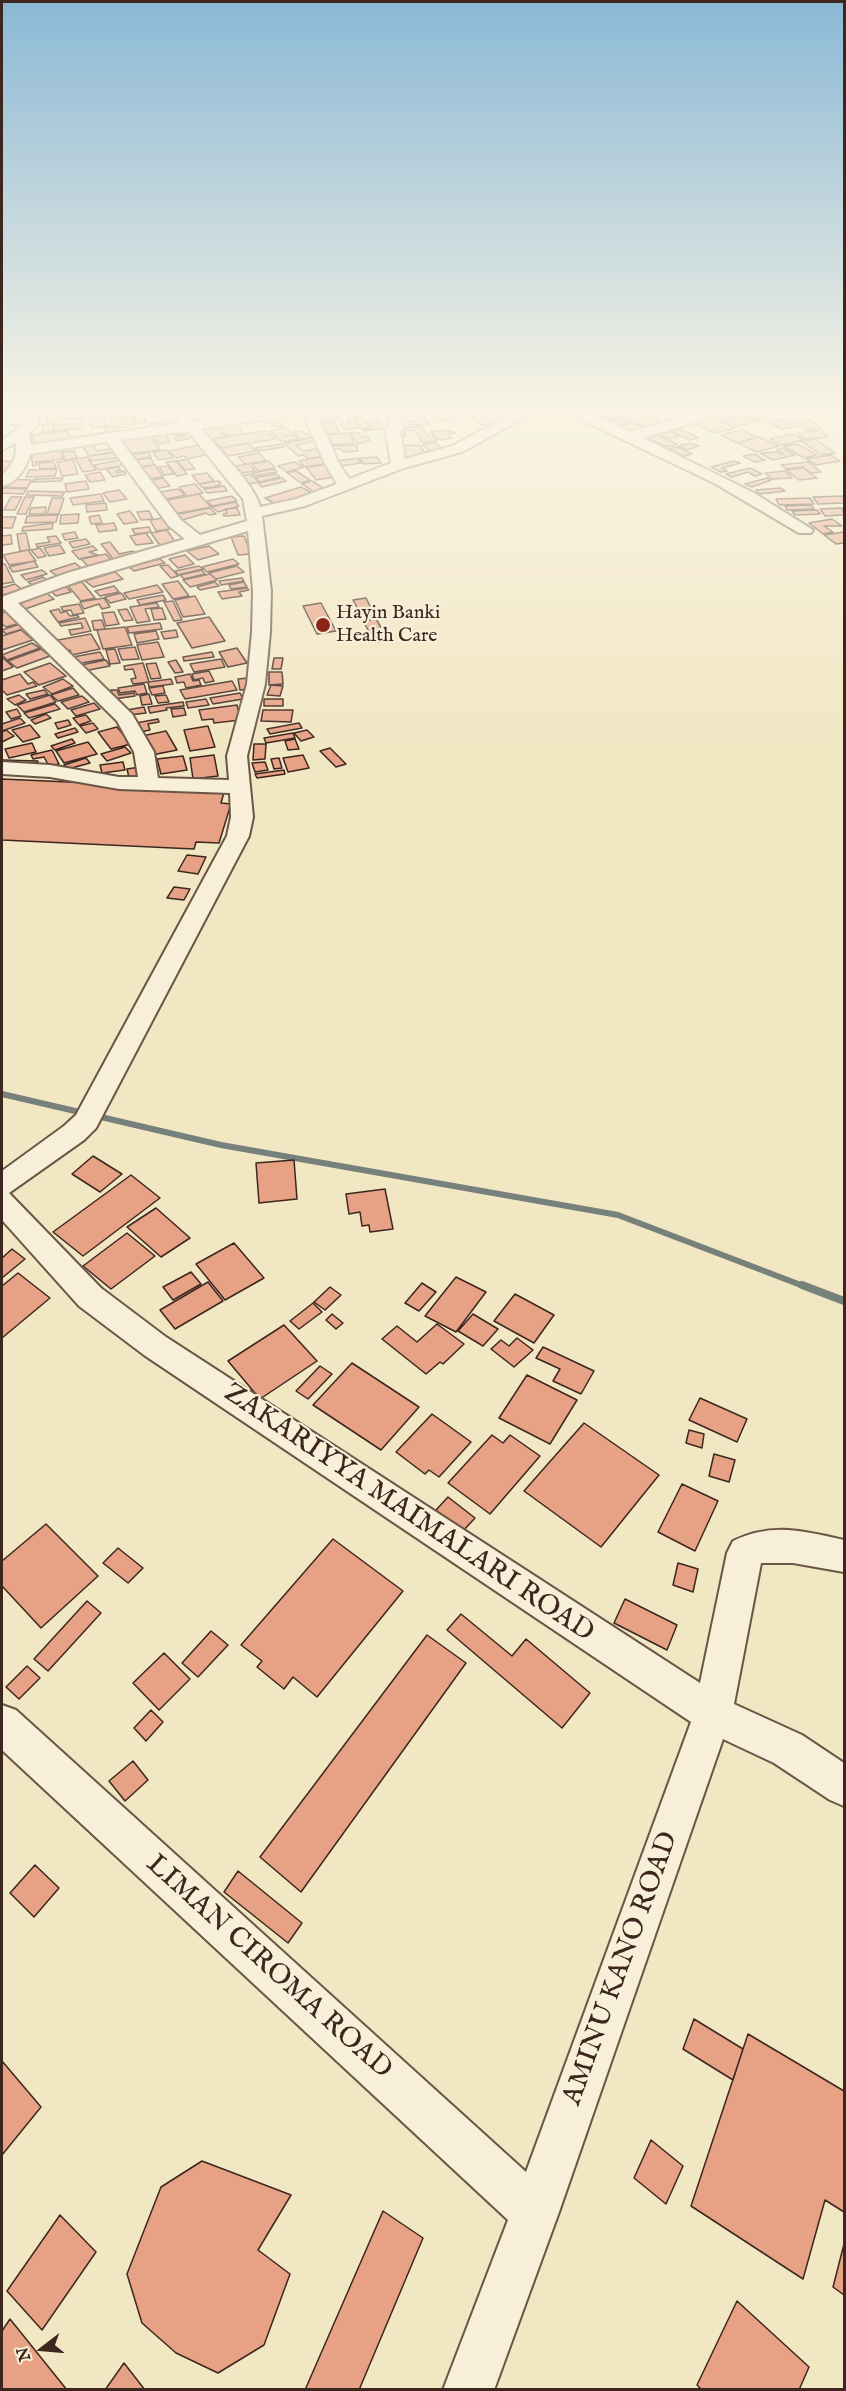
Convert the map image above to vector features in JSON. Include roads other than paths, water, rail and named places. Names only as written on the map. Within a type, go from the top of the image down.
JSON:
[{"type":"street","points":[[175,523],[197,541]]},
{"type":"street","points":[[149,785],[144,752],[125,718],[4,603],[74,577],[197,541],[246,523]]},
{"type":"street","points":[[2,1185],[84,1121],[238,836],[242,817],[237,756],[256,684],[261,632],[262,591],[255,523]]},
{"type":"street","points":[[792,523],[805,530]]},
{"type":"street","points":[[2,768],[50,771],[119,783],[238,787]]},
{"type":"street","name":"ZAKARIYYA MAIMALARI ROAD","points":[[2,1202],[90,1297],[155,1346],[713,1714],[788,1749],[844,1786]]},
{"type":"street","name":"AMINU KANO ROAD","points":[[468,2390],[535,2212],[713,1714],[745,1553],[756,1546],[777,1545],[844,1556]]},
{"type":"street","name":"LIMAN CIROMA ROAD","points":[[2,1724],[535,2212]]},
{"type":"waterway","points":[[2,1094],[221,1145],[618,1215],[806,1287]]},
{"type":"waterway","points":[[802,1285],[844,1301]]},
{"type":"place","name":"Hayin Banki Health Care","points":[[323,625]]}]
